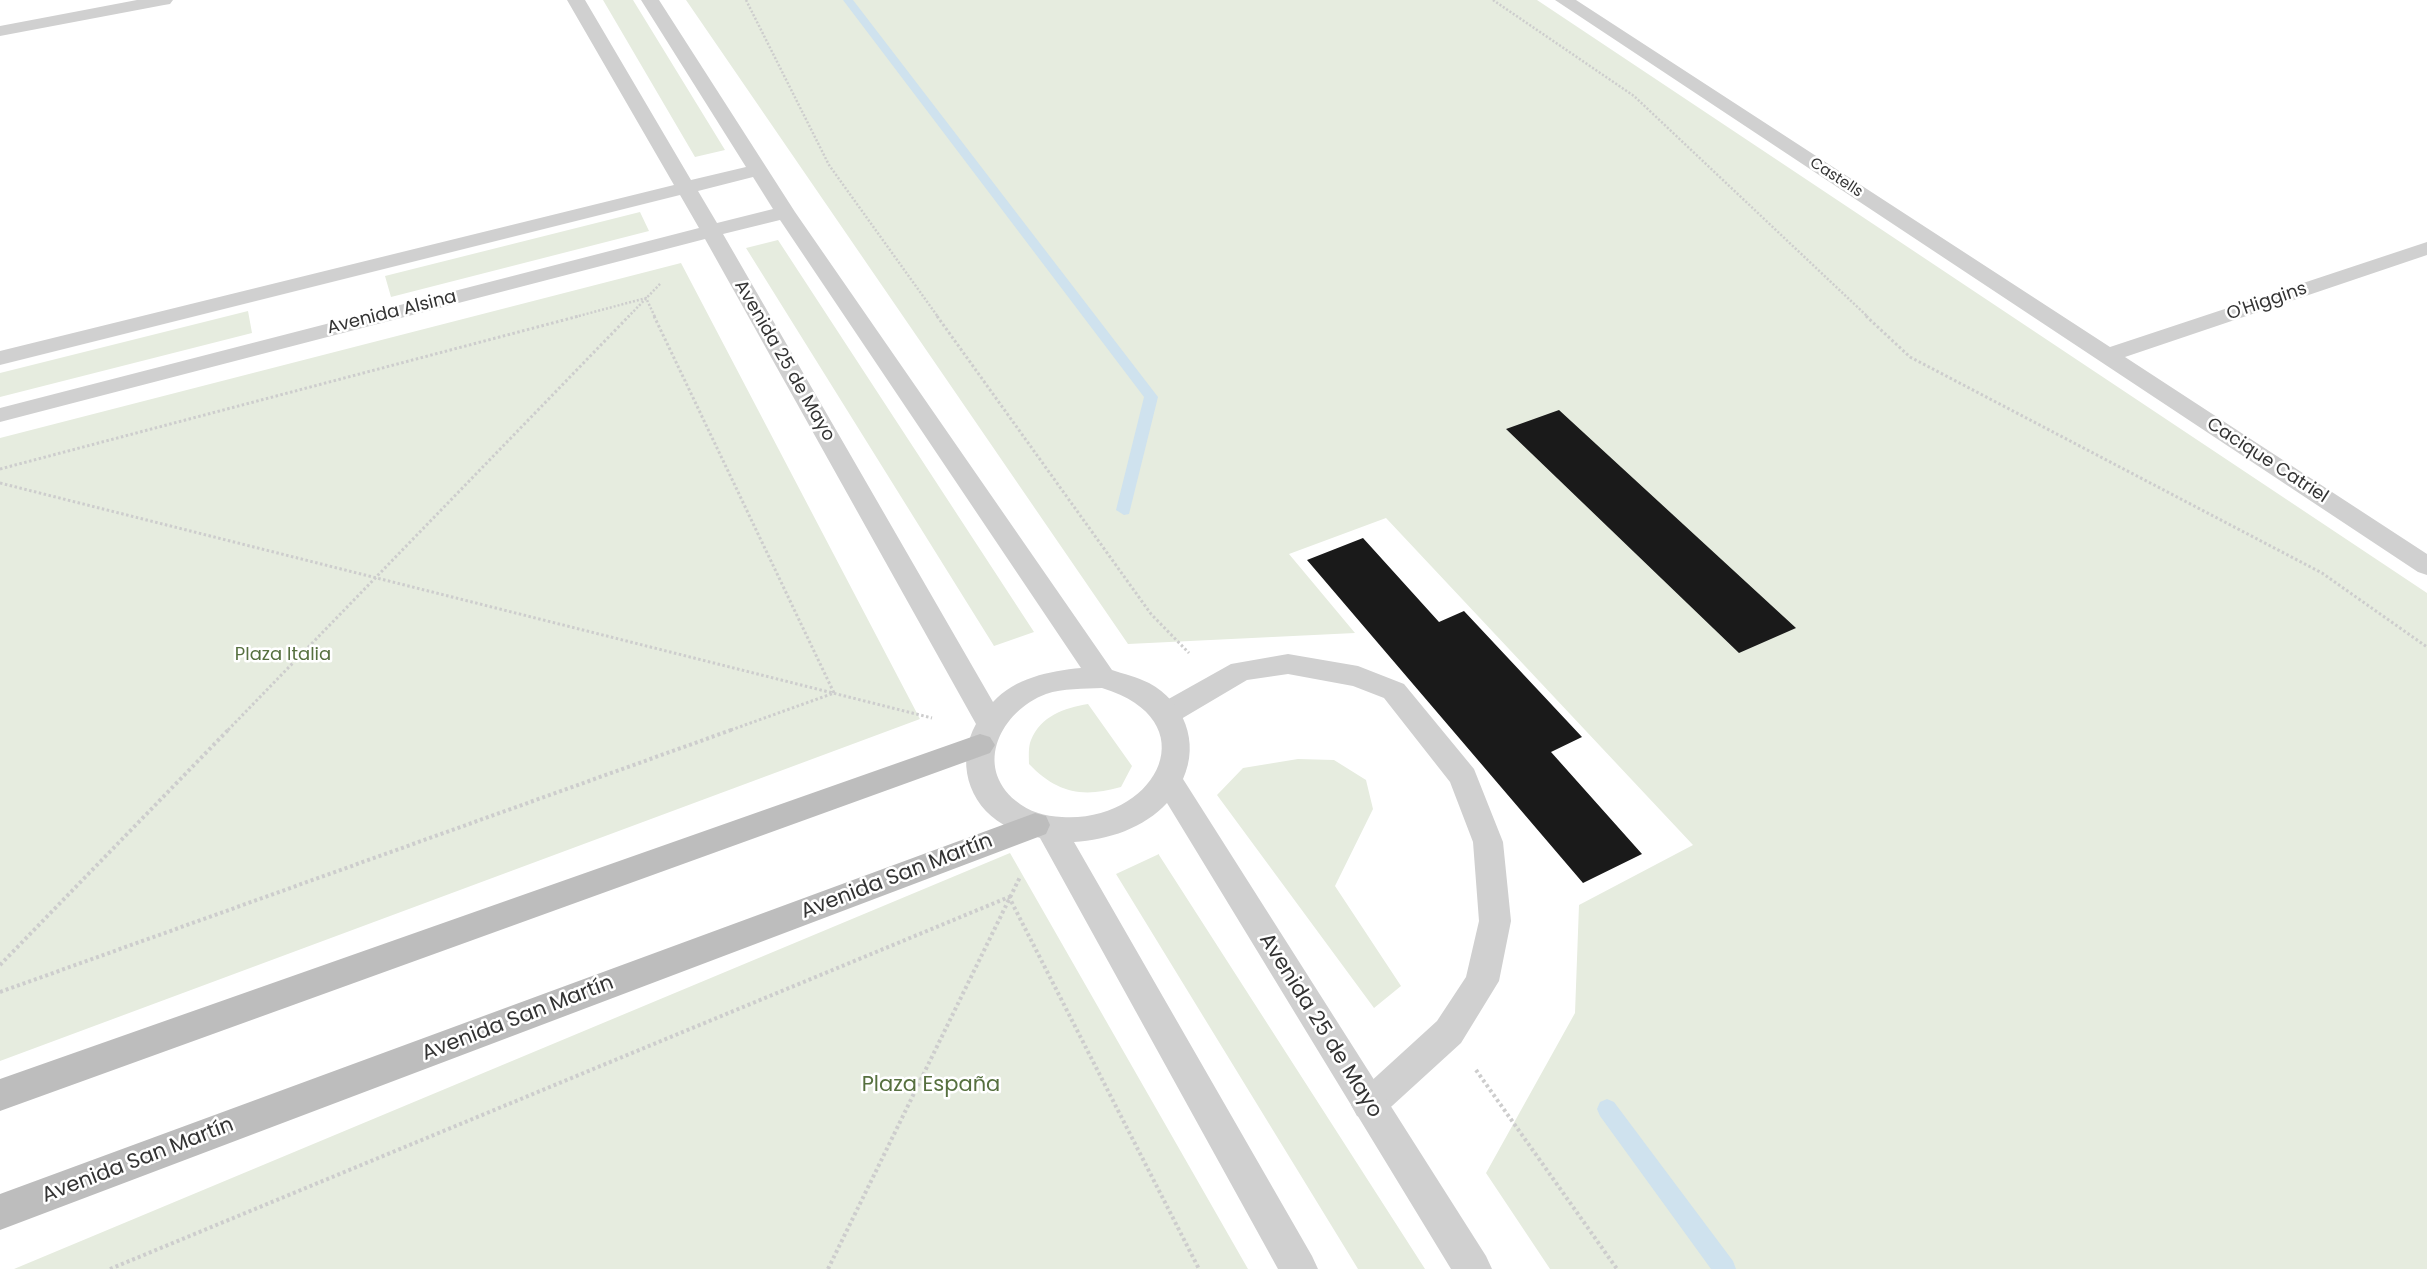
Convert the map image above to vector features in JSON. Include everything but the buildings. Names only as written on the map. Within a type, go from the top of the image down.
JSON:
[{"type":"main road","points":[[0,1095],[985,733]]},
{"type":"main road","name":"Avenida San Martín","points":[[0,1212],[1043,827]]},
{"type":"street","points":[[0,31],[164,0]]},
{"type":"street","name":"Avenida 25 de Mayo","points":[[576,0],[711,231],[985,733]]},
{"type":"street","points":[[650,0],[784,212],[1102,678]]},
{"type":"street","name":"Castells","points":[[1564,0],[2107,356]]},
{"type":"street","points":[[0,358],[758,170]]},
{"type":"street","name":"Avenida Alsina","points":[[0,415],[784,212]]},
{"type":"street","name":"O'Higgins","points":[[2107,356],[2427,248]]},
{"type":"street","name":"Cacique Catriel","points":[[2107,356],[2427,566]]},
{"type":"street","points":[[1166,714],[1241,671],[1288,664],[1358,676],[1394,691],[1463,777],[1488,842],[1495,921],[1482,981],[1449,1032],[1369,1105]]},
{"type":"street","points":[[1102,678],[1122,683],[1140,691],[1154,701],[1166,714],[1176,735],[1177,758],[1169,781],[1141,811],[1098,828],[1043,827],[1013,816],[996,801],[984,784],[979,765],[985,733],[1019,696],[1058,680],[1102,678]]},
{"type":"street","name":"Avenida 25 de Mayo","points":[[1169,781],[1369,1105],[1473,1269]]},
{"type":"street","points":[[1043,827],[1299,1269]]},
{"type":"path","points":[[746,0],[830,165],[1151,614],[1219,684]]},
{"type":"path","points":[[1493,0],[1634,96],[1910,357],[2322,572],[2427,647]]},
{"type":"path","points":[[0,965],[711,231]]},
{"type":"path","points":[[0,470],[646,298]]},
{"type":"path","points":[[646,298],[834,693]]},
{"type":"path","points":[[0,483],[834,693],[985,733]]},
{"type":"path","points":[[0,992],[834,693]]},
{"type":"path","points":[[828,1269],[1043,827]]},
{"type":"path","points":[[110,1269],[1009,897]]},
{"type":"path","points":[[1009,897],[1199,1269]]},
{"type":"path","points":[[1449,1032],[1617,1269]]},
{"type":"green space","points":[[603,0],[633,0],[725,150],[695,157]]},
{"type":"green space","points":[[686,0],[1537,0],[2427,593],[2427,1269],[1550,1269],[1486,1173],[1575,1013],[1579,905],[1693,845],[1386,518],[1289,554],[1355,633],[1128,644]]},
{"type":"green space","points":[[640,212],[649,231],[391,297],[385,276]]},
{"type":"green space","points":[[778,240],[1034,632],[994,646],[746,248]]},
{"type":"green space","name":"Plaza Italia","points":[[681,263],[920,719],[0,1061],[0,438]]},
{"type":"green space","points":[[248,311],[252,333],[0,397],[0,373]]},
{"type":"green space","points":[[1088,704],[1132,766],[1121,787],[1094,792],[1071,790],[1060,787],[1050,781],[1029,764],[1030,743],[1041,725],[1054,714]]},
{"type":"green space","points":[[1298,759],[1334,760],[1366,780],[1373,809],[1335,886],[1401,986],[1374,1008],[1217,795],[1243,768]]},
{"type":"green space","name":"Plaza España","points":[[1010,853],[1248,1269],[14,1269]]},
{"type":"green space","points":[[1159,854],[1425,1269],[1358,1269],[1116,874]]},
{"type":"waterway","points":[[848,0],[1151,397],[1124,510]]},
{"type":"waterway","points":[[1607,1109],[1725,1269]]}]
